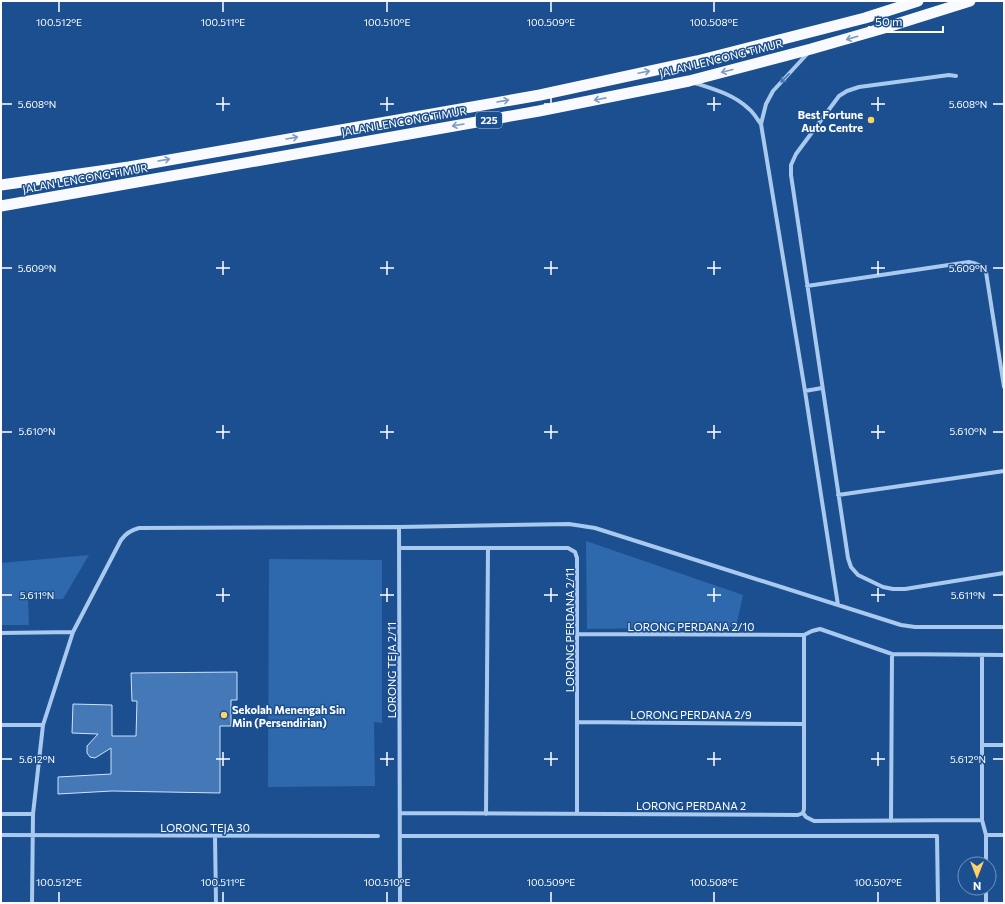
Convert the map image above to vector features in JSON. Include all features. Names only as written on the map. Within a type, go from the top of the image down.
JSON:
[{"type":"highway","name":"JALAN LENCONG TIMUR","points":[[1,185],[129,167],[540,95],[704,59],[865,18],[918,1]]},
{"type":"highway","name":"JALAN LENCONG TIMUR","points":[[1,206],[538,111],[689,81],[811,50],[970,1]]},
{"type":"street","points":[[811,50],[773,91],[766,104],[761,124],[805,391],[838,605]]},
{"type":"street","points":[[956,76],[950,75],[859,87],[847,91],[839,96],[796,154],[791,164],[791,175],[838,495],[848,558],[851,567],[858,574],[883,587],[893,589],[905,589],[1004,573]]},
{"type":"street","points":[[689,81],[732,96],[749,109],[761,124]]},
{"type":"street","points":[[807,286],[968,262],[980,264],[986,272],[1004,387]]},
{"type":"street","points":[[805,391],[822,388]]},
{"type":"street","points":[[838,495],[1004,471]]},
{"type":"street","points":[[32,903],[33,814],[43,725],[72,632],[121,540],[133,529],[583,525],[901,625],[915,627],[1004,627]]},
{"type":"street","name":"LORONG TEJA 2/11","points":[[400,527],[400,903]]},
{"type":"street","name":"LORONG PERDANA 2/11","points":[[400,548],[568,548],[575,552],[577,558],[578,634],[577,813]]},
{"type":"street","points":[[486,814],[488,548]]},
{"type":"street","name":"LORONG PERDANA 2/10","points":[[578,634],[804,635],[812,630],[820,629],[892,654],[1004,655]]},
{"type":"street","points":[[1,633],[72,632]]},
{"type":"street","points":[[804,635],[803,813],[806,817],[814,821],[982,820]]},
{"type":"street","points":[[891,820],[892,654]]},
{"type":"street","points":[[982,655],[982,820],[986,835],[986,856]]},
{"type":"street","name":"LORONG PERDANA 2/9","points":[[578,722],[803,724]]},
{"type":"street","points":[[1,725],[43,725]]},
{"type":"street","points":[[982,745],[1004,745]]},
{"type":"street","name":"LORONG PERDANA 2","points":[[400,813],[775,815],[798,815],[803,813]]},
{"type":"street","points":[[1,814],[33,814]]},
{"type":"street","name":"LORONG TEJA 30","points":[[1,835],[378,836]]},
{"type":"street","points":[[986,835],[1004,835]]},
{"type":"street","points":[[216,836],[216,903]]},
{"type":"street","points":[[400,836],[937,836],[938,903]]},
{"type":"shaded area","points":[[586,541],[743,595],[736,627],[587,629]]},
{"type":"shaded area","points":[[89,555],[63,599],[28,599],[29,625],[1,625],[1,563]]},
{"type":"shaded area","points":[[269,559],[382,560],[382,723],[374,722],[375,786],[268,787]]},
{"type":"building","points":[[237,672],[237,700],[231,700],[231,726],[220,726],[220,793],[112,791],[58,794],[58,777],[111,774],[111,748],[95,758],[90,757],[87,753],[87,746],[98,734],[72,733],[73,704],[112,705],[112,736],[136,736],[137,701],[132,701],[131,673]]},
{"type":"place","name":"Best Fortune Auto Centre","points":[[871,120]]},
{"type":"place","name":"Sekolah Menengah Sin Min (Persendirian)","points":[[224,715]]}]
